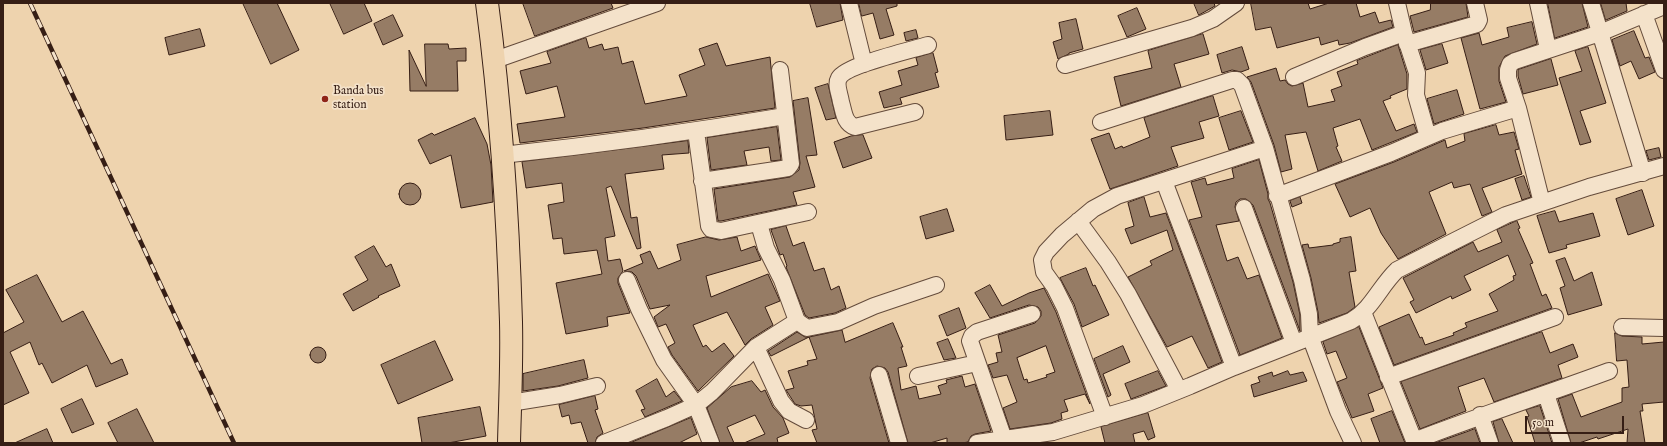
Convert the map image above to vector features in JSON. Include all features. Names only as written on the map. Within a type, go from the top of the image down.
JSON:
[{"type":"highway","points":[[487,3],[495,60],[506,207],[511,324],[509,443]]},
{"type":"street","points":[[495,60],[657,3]]},
{"type":"street","points":[[849,3],[864,64]]},
{"type":"street","points":[[1065,65],[1192,28],[1214,19],[1236,3]]},
{"type":"street","points":[[1397,3],[1406,38],[1418,73],[1416,96],[1428,137]]},
{"type":"street","points":[[1294,77],[1365,47],[1477,24],[1479,20],[1475,3]]},
{"type":"street","points":[[1538,3],[1548,49]]},
{"type":"street","points":[[1591,3],[1643,173]]},
{"type":"street","points":[[1542,203],[1518,108],[1508,78],[1510,64],[1548,49],[1600,33],[1664,6]]},
{"type":"street","points":[[1644,14],[1664,70]]},
{"type":"street","points":[[915,112],[855,127],[850,125],[846,120],[837,83],[840,76],[845,71],[928,45]]},
{"type":"street","points":[[702,181],[788,168],[792,164],[780,70]]},
{"type":"street","points":[[1101,122],[1232,80],[1237,80],[1242,85],[1265,148],[1277,196],[1306,294],[1310,336],[1338,412],[1353,443]]},
{"type":"street","points":[[1277,196],[1364,164],[1428,137],[1518,108]]},
{"type":"street","points":[[502,155],[604,144],[696,131],[785,116]]},
{"type":"street","points":[[696,131],[702,181],[709,226],[711,229],[721,231],[759,224],[808,212]]},
{"type":"street","points":[[1105,417],[1065,308],[1054,286],[1044,272],[1042,260],[1046,252],[1062,234],[1093,209],[1117,196],[1265,148]]},
{"type":"street","points":[[977,443],[1053,432],[1105,417],[1180,390],[1310,336],[1351,321],[1363,312],[1390,278],[1407,264],[1506,215],[1589,187],[1664,166]]},
{"type":"street","points":[[1164,181],[1234,367]]},
{"type":"street","points":[[1244,208],[1294,343]]},
{"type":"street","points":[[1078,221],[1108,262],[1128,294],[1180,390]]},
{"type":"street","points":[[759,224],[766,248],[782,280],[797,321],[807,328],[838,322],[874,306],[936,285]]},
{"type":"street","points":[[627,280],[639,309],[664,360],[696,405],[711,443]]},
{"type":"street","points":[[1363,312],[1414,442],[1480,415],[1546,394],[1609,371]]},
{"type":"street","points":[[1004,439],[970,341],[972,336],[977,332],[1032,314]]},
{"type":"street","points":[[1388,377],[1555,317]]},
{"type":"street","points":[[604,443],[696,405],[712,392],[756,347],[797,321]]},
{"type":"street","points":[[1622,327],[1664,328]]},
{"type":"street","points":[[756,347],[781,401],[788,411],[806,420]]},
{"type":"street","points":[[918,376],[977,363]]},
{"type":"street","points":[[879,376],[899,443]]},
{"type":"street","points":[[510,403],[546,398],[597,386]]},
{"type":"street","points":[[1546,394],[1562,443]]},
{"type":"street","points":[[1480,415],[1490,443]]},
{"type":"building","points":[[243,3],[277,3],[299,50],[271,64]]},
{"type":"building","points":[[330,3],[364,3],[372,21],[344,34]]},
{"type":"building","points":[[523,3],[611,3],[613,8],[535,36]]},
{"type":"building","points":[[810,3],[840,3],[843,20],[817,27]]},
{"type":"building","points":[[859,3],[897,3],[897,6],[886,9],[894,35],[880,39],[873,13],[862,16]]},
{"type":"building","points":[[1194,3],[1214,3],[1215,6],[1199,15]]},
{"type":"building","points":[[1251,3],[1308,3],[1310,9],[1329,3],[1356,3],[1360,17],[1375,12],[1379,23],[1391,20],[1393,27],[1350,43],[1339,45],[1338,40],[1321,45],[1319,37],[1277,48],[1271,27],[1256,30]]},
{"type":"building","points":[[1431,3],[1466,3],[1468,17],[1414,32],[1410,16],[1430,10]]},
{"type":"building","points":[[1548,3],[1582,3],[1588,27],[1555,38]]},
{"type":"building","points":[[1601,3],[1626,3],[1627,11],[1606,20]]},
{"type":"building","points":[[1137,8],[1146,29],[1127,37],[1118,16]]},
{"type":"building","points":[[393,15],[403,36],[383,45],[374,24]]},
{"type":"building","points":[[1076,19],[1083,49],[1069,53],[1058,59],[1053,42],[1062,39],[1059,23]]},
{"type":"building","points":[[1532,22],[1537,44],[1505,56],[1499,67],[1499,81],[1506,102],[1480,109],[1461,38],[1479,33],[1482,45],[1509,37],[1507,28]]},
{"type":"building","points":[[200,29],[205,46],[169,55],[165,38]]},
{"type":"building","points":[[916,30],[918,38],[906,41],[904,33]]},
{"type":"building","points":[[1634,31],[1645,58],[1649,57],[1655,72],[1639,79],[1631,61],[1620,66],[1612,40]]},
{"type":"building","points":[[1203,34],[1209,54],[1174,64],[1181,87],[1121,106],[1114,77],[1152,68],[1148,51]]},
{"type":"building","points":[[586,38],[589,48],[602,44],[604,50],[618,47],[622,64],[633,61],[645,104],[687,96],[679,75],[705,65],[699,49],[717,43],[726,66],[770,57],[775,108],[643,128],[520,143],[517,124],[565,117],[557,86],[526,94],[520,71],[551,63],[547,52]]},
{"type":"building","points":[[425,44],[448,44],[449,49],[466,48],[466,61],[457,61],[458,91],[410,91],[409,50],[426,86]]},
{"type":"building","points":[[1442,44],[1448,63],[1426,70],[1420,50]]},
{"type":"building","points":[[1398,45],[1407,74],[1407,89],[1390,96],[1391,98],[1383,101],[1396,131],[1414,124],[1417,132],[1372,150],[1360,119],[1333,128],[1338,146],[1336,147],[1342,161],[1318,171],[1306,132],[1285,135],[1292,169],[1281,172],[1274,145],[1251,82],[1247,77],[1276,68],[1280,81],[1285,80],[1292,86],[1303,83],[1308,107],[1335,101],[1331,90],[1342,86],[1337,72],[1358,64],[1357,61]]},
{"type":"building","points":[[1242,47],[1249,69],[1241,72],[1232,70],[1222,73],[1217,55]]},
{"type":"building","points":[[1588,47],[1606,103],[1580,111],[1591,142],[1580,145],[1559,78],[1582,71],[1575,51]]},
{"type":"building","points":[[933,53],[938,72],[935,73],[939,87],[900,98],[902,104],[884,108],[879,92],[902,85],[898,71],[918,65],[916,58]]},
{"type":"building","points":[[1551,59],[1558,85],[1523,94],[1518,76],[1518,70]]},
{"type":"building","points":[[828,84],[836,118],[826,120],[815,88]]},
{"type":"building","points":[[1457,90],[1464,114],[1434,124],[1427,99]]},
{"type":"building","points":[[1213,96],[1219,116],[1199,122],[1204,138],[1171,147],[1178,166],[1110,189],[1091,139],[1109,133],[1115,149],[1122,146],[1123,148],[1150,137],[1144,118]]},
{"type":"building","points":[[808,98],[817,155],[806,156],[815,187],[793,192],[797,205],[718,221],[714,189],[790,177],[799,170],[800,163],[793,101]]},
{"type":"building","points":[[1050,111],[1053,135],[1006,140],[1004,116]]},
{"type":"building","points":[[1241,111],[1253,142],[1229,150],[1219,118]]},
{"type":"building","points":[[475,118],[487,144],[491,165],[493,202],[461,208],[451,155],[430,164],[418,140],[432,133],[434,135]]},
{"type":"building","points":[[1496,125],[1499,135],[1514,132],[1519,149],[1515,150],[1522,174],[1482,188],[1492,212],[1482,216],[1470,184],[1454,188],[1452,182],[1429,192],[1446,234],[1398,259],[1381,233],[1370,208],[1350,217],[1335,184],[1394,162],[1445,140],[1447,148],[1465,141],[1464,134]]},
{"type":"building","points":[[777,127],[781,160],[771,161],[769,147],[744,151],[747,165],[711,170],[707,138]]},
{"type":"building","points":[[863,135],[872,158],[843,168],[834,142],[851,136]]},
{"type":"building","points":[[688,141],[689,153],[662,155],[664,169],[625,174],[631,218],[637,217],[641,248],[637,249],[611,186],[606,188],[615,236],[605,238],[608,261],[620,259],[623,271],[618,278],[618,283],[630,313],[607,317],[608,326],[566,334],[556,283],[602,274],[597,250],[564,254],[562,238],[553,239],[548,205],[564,202],[562,183],[526,188],[522,162]]},
{"type":"building","points":[[1659,148],[1661,157],[1649,160],[1646,151]]},
{"type":"building","points":[[1259,160],[1268,199],[1293,282],[1300,315],[1300,331],[1253,205],[1246,199],[1240,199],[1236,202],[1235,207],[1239,221],[1216,225],[1227,261],[1238,257],[1247,279],[1259,275],[1282,338],[1240,355],[1189,220],[1202,217],[1191,182],[1205,178],[1207,185],[1234,178],[1232,169]]},
{"type":"building","points":[[1524,176],[1531,197],[1522,200],[1515,179]]},
{"type":"building","points":[[410,183],[418,186],[421,194],[418,202],[410,205],[402,202],[399,194],[402,186]]},
{"type":"building","points":[[1642,190],[1654,226],[1628,235],[1616,199]]},
{"type":"building","points":[[1144,197],[1150,217],[1166,213],[1222,362],[1208,368],[1192,336],[1167,347],[1128,277],[1152,265],[1150,261],[1173,250],[1167,230],[1131,244],[1125,229],[1134,226],[1128,203]]},
{"type":"building","points":[[1300,197],[1302,203],[1292,207],[1290,201]]},
{"type":"building","points":[[947,209],[954,231],[926,239],[920,217]]},
{"type":"building","points":[[1555,211],[1559,222],[1593,213],[1600,236],[1566,245],[1567,248],[1549,253],[1537,216]]},
{"type":"building","points":[[1517,221],[1520,228],[1518,229],[1533,263],[1530,264],[1542,296],[1546,294],[1552,308],[1394,365],[1379,327],[1409,314],[1420,338],[1422,337],[1425,345],[1454,335],[1453,333],[1467,327],[1465,323],[1498,311],[1489,294],[1514,280],[1513,276],[1516,275],[1508,255],[1464,276],[1471,290],[1452,299],[1451,296],[1416,313],[1410,302],[1414,300],[1403,278],[1473,242],[1478,252],[1502,242],[1497,230]]},
{"type":"building","points":[[786,226],[793,246],[804,242],[814,271],[824,268],[831,290],[839,286],[846,308],[835,313],[809,318],[805,315],[786,267],[783,254],[780,255],[771,230]]},
{"type":"building","points":[[706,237],[719,240],[737,237],[741,251],[755,246],[761,260],[706,276],[711,297],[768,274],[780,301],[765,307],[773,325],[751,339],[745,345],[727,312],[693,325],[703,347],[706,345],[712,352],[724,343],[734,356],[698,391],[672,355],[668,347],[675,343],[666,324],[658,327],[654,317],[670,305],[650,309],[636,276],[632,272],[624,271],[643,263],[640,255],[650,251],[658,269],[681,260],[677,245]]},
{"type":"building","points":[[1351,237],[1356,271],[1349,272],[1355,307],[1347,313],[1319,323],[1311,278],[1302,245],[1308,244],[1309,248],[1333,245],[1340,242],[1340,239]]},
{"type":"building","points":[[374,246],[386,267],[391,264],[400,286],[378,296],[379,297],[353,311],[343,294],[368,280],[355,257]]},
{"type":"building","points":[[1565,258],[1574,281],[1592,272],[1602,305],[1568,315],[1560,288],[1565,286],[1556,261]]},
{"type":"building","points":[[1086,268],[1093,286],[1095,285],[1109,315],[1082,327],[1074,304],[1060,278]]},
{"type":"building","points":[[37,275],[62,322],[83,311],[111,364],[122,359],[128,374],[96,387],[87,365],[52,383],[42,363],[39,365],[30,342],[10,352],[29,393],[3,405],[3,333],[24,322],[6,290]]},
{"type":"building","points":[[990,285],[1002,306],[1029,293],[1044,288],[1056,312],[1090,404],[1085,394],[1064,400],[1068,411],[1061,413],[1062,419],[1051,423],[1010,429],[1003,408],[1017,402],[1007,375],[993,378],[988,365],[998,362],[996,353],[1002,352],[998,335],[1035,323],[1041,316],[1041,311],[1038,307],[1029,305],[990,318],[975,293]],"holes":[[[1046,346],[1055,372],[1046,375],[1047,377],[1028,383],[1027,379],[1024,380],[1017,358]]]},
{"type":"building","points":[[959,308],[966,328],[947,336],[939,316]]},
{"type":"building","points":[[893,323],[903,347],[901,347],[907,366],[898,368],[901,390],[916,386],[919,399],[941,394],[938,386],[947,383],[946,380],[962,376],[965,387],[975,384],[991,431],[975,434],[971,436],[968,442],[962,443],[947,443],[947,438],[930,443],[908,443],[888,372],[885,368],[877,366],[872,369],[870,378],[889,443],[817,443],[812,430],[817,429],[812,405],[801,406],[795,404],[786,390],[794,388],[788,371],[808,365],[807,361],[817,359],[809,337],[842,330],[845,342]]},
{"type":"building","points":[[1359,327],[1383,388],[1368,394],[1374,411],[1352,418],[1337,382],[1347,378],[1336,351],[1327,354],[1323,342]]},
{"type":"building","points":[[797,332],[805,337],[809,337],[771,356],[768,351]]},
{"type":"building","points":[[1542,332],[1550,353],[1573,344],[1578,357],[1558,365],[1562,378],[1494,402],[1484,378],[1458,387],[1466,411],[1420,429],[1401,382]]},
{"type":"building","points":[[1615,333],[1622,336],[1642,337],[1642,344],[1664,342],[1664,402],[1642,404],[1643,411],[1640,411],[1645,443],[1627,443],[1628,429],[1598,439],[1597,437],[1579,443],[1571,443],[1558,399],[1572,394],[1581,417],[1622,402],[1622,388],[1629,387],[1627,360],[1617,361]]},
{"type":"building","points":[[948,339],[956,358],[944,360],[937,343]]},
{"type":"building","points":[[435,341],[453,380],[398,404],[381,365]]},
{"type":"building","points":[[1123,346],[1130,362],[1103,374],[1111,395],[1108,397],[1094,359]]},
{"type":"building","points":[[315,347],[321,347],[326,352],[324,361],[321,363],[315,363],[310,358],[310,352]]},
{"type":"building","points":[[584,360],[588,378],[558,386],[523,391],[523,374]]},
{"type":"building","points":[[1158,371],[1166,386],[1131,399],[1125,384]]},
{"type":"building","points":[[1288,371],[1290,375],[1303,372],[1307,381],[1254,397],[1251,385],[1260,382],[1258,377],[1272,372],[1273,376]]},
{"type":"building","points":[[657,379],[666,397],[674,391],[682,401],[645,417],[641,410],[645,409],[636,391]]},
{"type":"building","points":[[752,381],[761,392],[765,390],[773,407],[783,418],[789,433],[777,438],[778,443],[744,443],[765,434],[755,415],[727,427],[734,443],[720,443],[707,408],[731,387]]},
{"type":"building","points":[[595,396],[598,409],[595,410],[603,433],[597,437],[595,443],[588,443],[581,422],[571,424],[569,415],[562,417],[559,405]]},
{"type":"building","points":[[82,399],[94,424],[72,433],[61,409]]},
{"type":"building","points":[[1540,406],[1552,443],[1535,443],[1527,417],[1529,416],[1526,410]]},
{"type":"building","points":[[480,407],[486,436],[448,443],[422,443],[418,418]]},
{"type":"building","points":[[137,409],[154,443],[118,443],[108,423]]},
{"type":"building","points":[[1392,411],[1405,443],[1380,443],[1371,419]]},
{"type":"building","points":[[1148,413],[1155,437],[1148,440],[1144,431],[1133,434],[1135,443],[1105,443],[1101,427]]},
{"type":"building","points":[[691,418],[697,434],[679,443],[630,443]]},
{"type":"building","points":[[1502,419],[1513,443],[1499,443],[1493,422]]},
{"type":"building","points":[[47,429],[53,443],[15,443]]},
{"type":"building","points":[[1475,429],[1480,443],[1435,443],[1466,432]]},
{"type":"railway","points":[[30,3],[234,443]]},
{"type":"place","name":"Banda bus station","points":[[325,99]]}]
